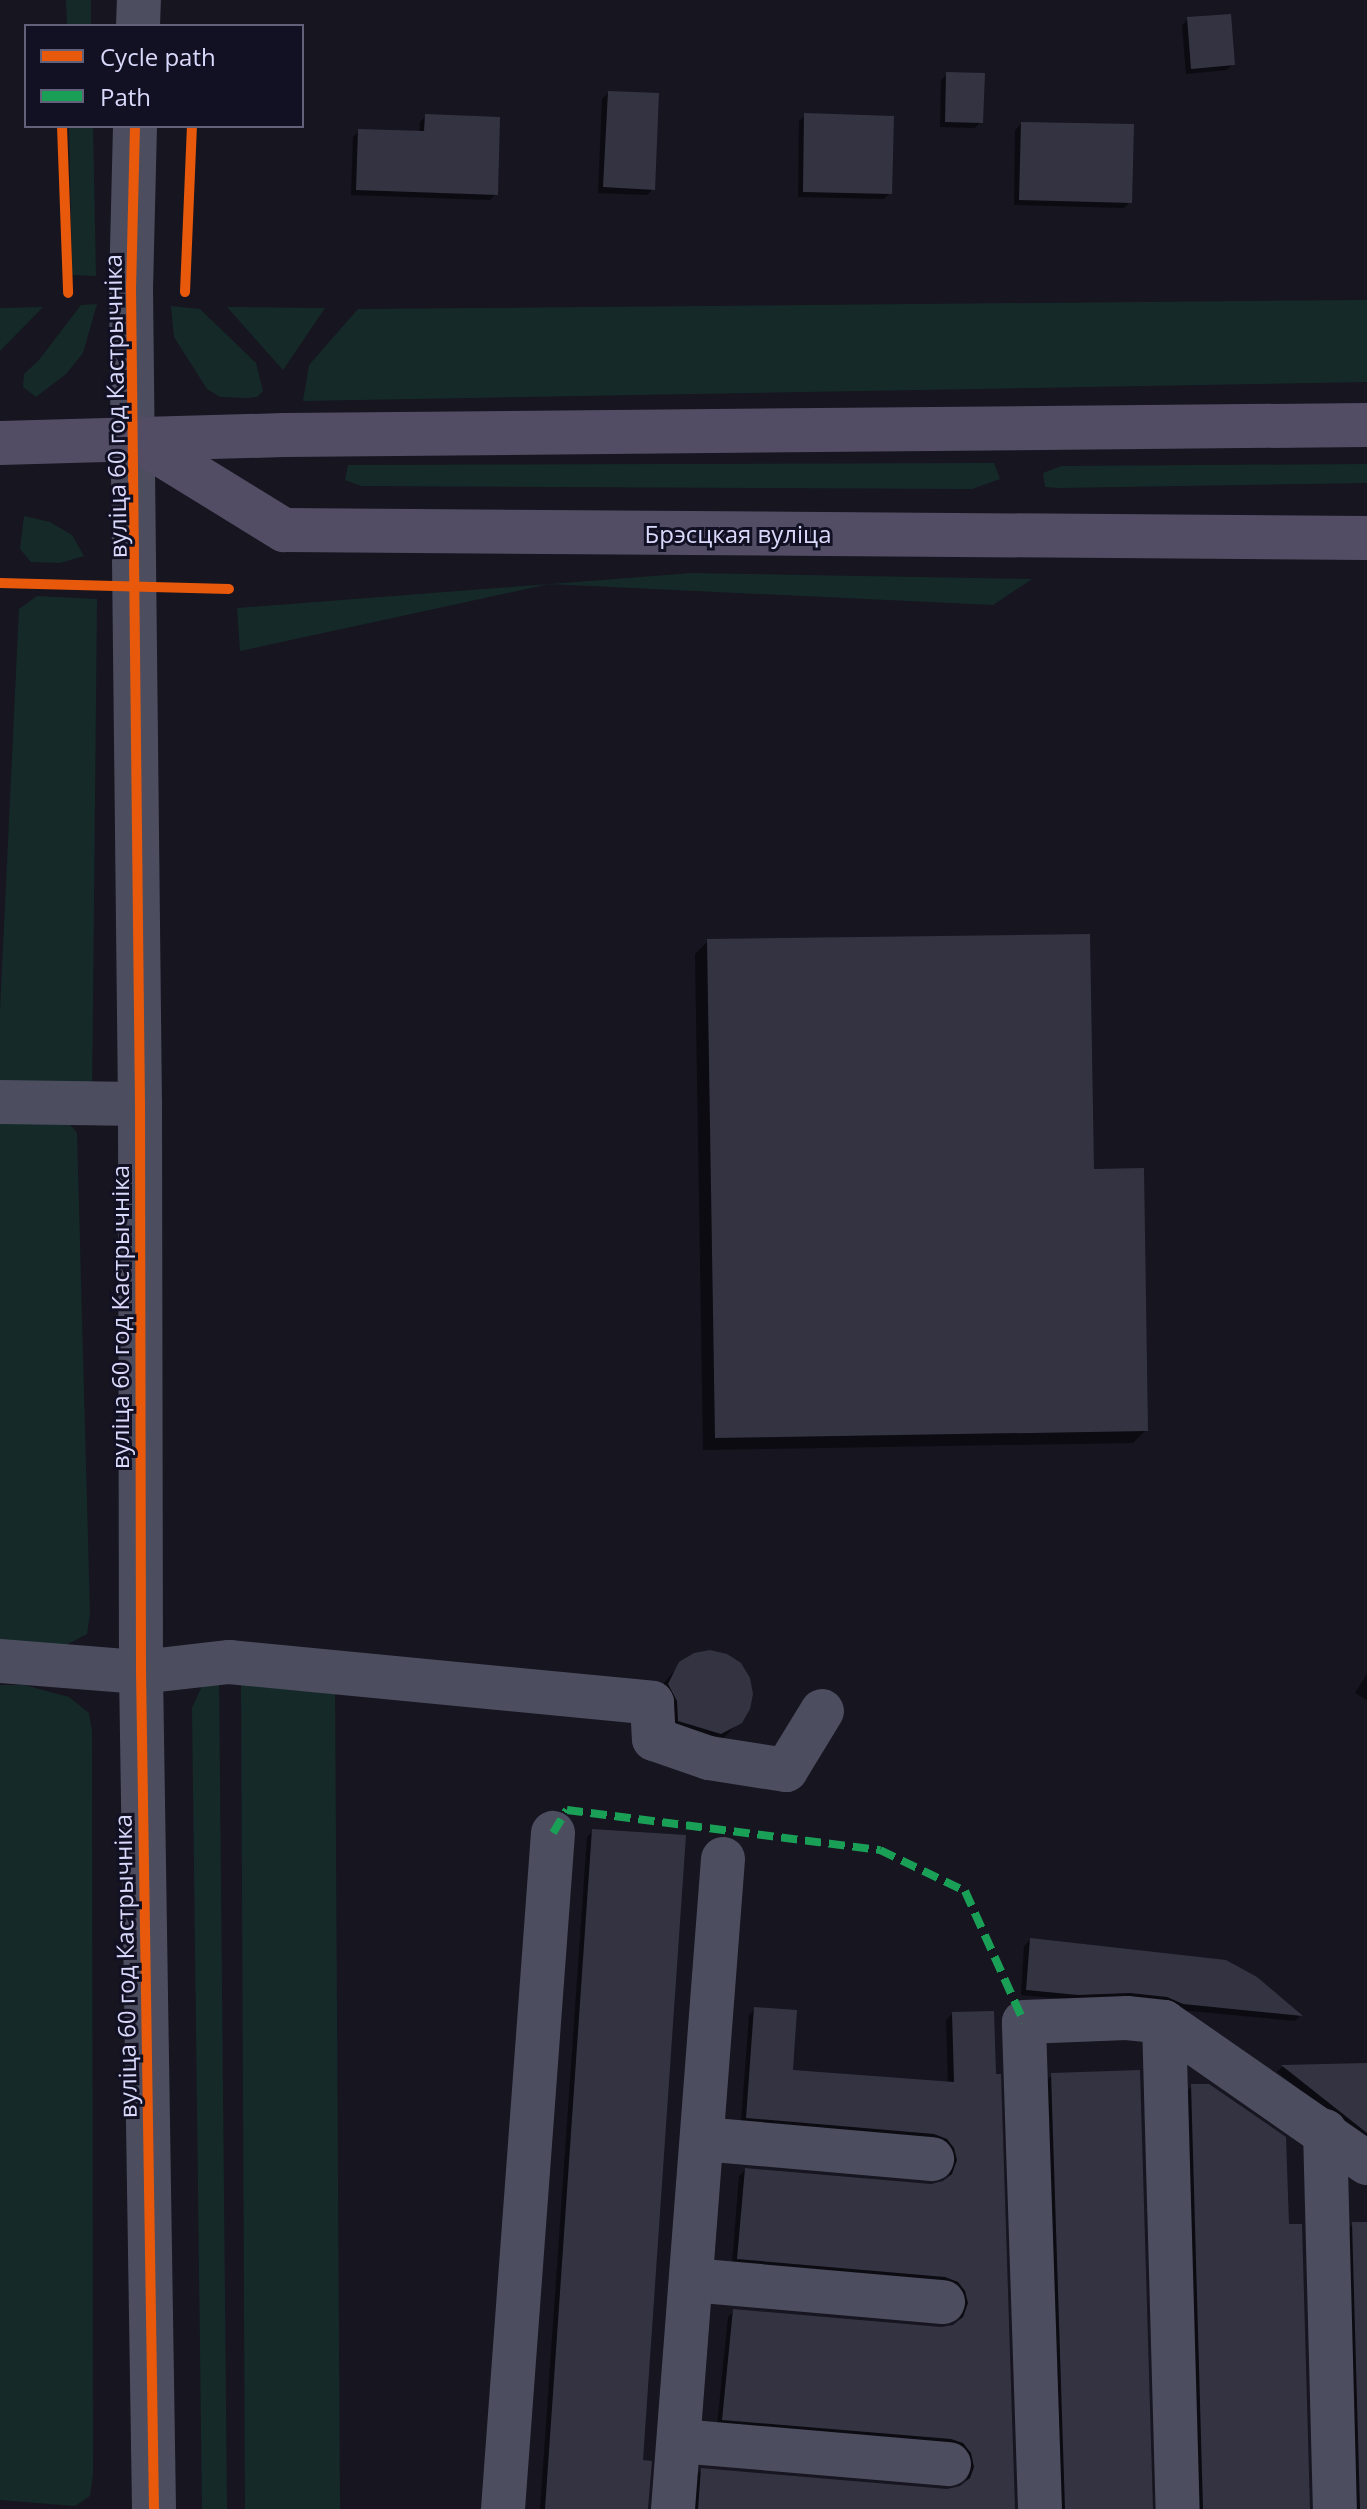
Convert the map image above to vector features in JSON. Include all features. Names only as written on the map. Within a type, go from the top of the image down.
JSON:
[{"type":"main road","points":[[0,443],[1367,425]]},
{"type":"main road","name":"Брэсцкая вуліца","points":[[136,439],[284,530],[1367,538]]},
{"type":"street","points":[[138,24],[139,0]]},
{"type":"street","name":"вуліца 60 год Кастрычніка","points":[[135,128],[131,287],[136,439],[141,1672],[154,2509]]},
{"type":"street","points":[[0,1102],[140,1104]]},
{"type":"street","points":[[0,1661],[141,1672],[229,1662],[652,1703],[654,1739],[709,1758],[786,1770],[822,1711]]},
{"type":"street","points":[[503,2509],[553,1833]]},
{"type":"street","points":[[673,2509],[723,1859]]},
{"type":"street","points":[[1040,2509],[1024,2022],[1127,2018],[1164,2022],[1367,2163]]},
{"type":"street","points":[[1164,2022],[1178,2509]]},
{"type":"street","points":[[1325,2131],[1335,2509]]},
{"type":"street","points":[[702,2139],[932,2159]]},
{"type":"street","points":[[691,2280],[943,2302]]},
{"type":"street","points":[[679,2441],[949,2464]]},
{"type":"green space","points":[[66,0],[91,0],[91,24],[67,24]]},
{"type":"green space","points":[[69,128],[93,128],[96,276],[72,275]]},
{"type":"green space","points":[[1367,300],[1367,382],[303,401],[309,365],[358,309]]},
{"type":"green space","points":[[97,304],[83,353],[66,374],[36,397],[23,387],[24,374],[39,360],[81,305]]},
{"type":"green space","points":[[171,306],[200,309],[256,363],[263,391],[257,397],[220,397],[207,389],[174,337]]},
{"type":"green space","points":[[43,307],[0,351],[0,308]]},
{"type":"green space","points":[[227,307],[325,308],[283,370]]},
{"type":"green space","points":[[994,463],[1000,479],[972,489],[361,486],[345,480],[348,465]]},
{"type":"green space","points":[[1367,464],[1367,483],[1059,488],[1045,487],[1043,473],[1061,466]]},
{"type":"green space","points":[[24,516],[50,522],[72,535],[84,556],[60,563],[31,562],[20,549]]},
{"type":"green space","points":[[692,573],[1032,579],[993,605],[549,584]]},
{"type":"green space","points":[[549,584],[240,651],[237,608]]},
{"type":"green space","points":[[37,596],[97,599],[92,1101],[0,1100],[0,1011],[19,609]]},
{"type":"green space","points":[[0,1118],[68,1122],[77,1133],[90,1614],[87,1634],[66,1645],[0,1649]]},
{"type":"green space","points":[[219,1676],[227,2509],[202,2509],[192,1708],[202,1686]]},
{"type":"green space","points":[[241,1681],[335,1685],[340,2509],[245,2509]]},
{"type":"green space","points":[[0,1685],[24,1685],[69,1697],[89,1713],[92,1731],[93,2474],[90,2496],[75,2506],[0,2500]]},
{"type":"building","points":[[1231,14],[1235,65],[1191,69],[1187,17]]},
{"type":"building","points":[[946,72],[985,73],[983,123],[945,122]]},
{"type":"building","points":[[608,91],[659,93],[655,190],[603,187]]},
{"type":"building","points":[[804,113],[894,116],[892,194],[803,192]]},
{"type":"building","points":[[425,114],[500,117],[498,195],[356,190],[358,129],[424,131]]},
{"type":"building","points":[[1021,122],[1134,124],[1132,203],[1019,200]]},
{"type":"building","points":[[1090,934],[1094,1169],[1144,1168],[1148,1431],[715,1438],[707,939]]},
{"type":"building","points":[[710,1650],[727,1654],[741,1663],[750,1678],[753,1694],[750,1709],[742,1723],[721,1734],[678,1721],[677,1701],[668,1684],[679,1662],[694,1653]]},
{"type":"building","points":[[592,1829],[686,1835],[643,2460],[652,2461],[648,2509],[545,2509]]},
{"type":"building","points":[[1030,1938],[1226,1960],[1257,1977],[1303,2016],[1183,2004],[1167,1997],[1130,1993],[1078,1995],[1026,1990]]},
{"type":"building","points":[[754,2007],[797,2010],[793,2070],[954,2082],[952,2012],[994,2011],[996,2074],[1001,2074],[1015,2509],[698,2509],[701,2468],[947,2489],[960,2486],[970,2478],[974,2467],[971,2453],[963,2443],[951,2439],[722,2420],[733,2309],[941,2327],[953,2325],[963,2317],[968,2303],[965,2291],[958,2282],[945,2277],[737,2259],[745,2168],[931,2184],[943,2181],[952,2174],[957,2160],[954,2148],[947,2139],[934,2134],[746,2118]]},
{"type":"building","points":[[1367,2063],[1367,2133],[1281,2065]]},
{"type":"building","points":[[1140,2070],[1153,2509],[1065,2509],[1051,2073]]},
{"type":"building","points":[[1191,2084],[1209,2084],[1286,2137],[1289,2224],[1302,2224],[1310,2509],[1203,2509]]},
{"type":"building","points":[[1352,2222],[1367,2222],[1367,2509],[1360,2509]]},
{"type":"marked path","points":[[553,1833],[567,1810],[880,1850],[965,1891],[1024,2022]]},
{"type":"cycle path","points":[[62,128],[68,293]]},
{"type":"cycle path","points":[[135,128],[131,287],[140,1104],[141,1672],[154,2509]]},
{"type":"cycle path","points":[[185,292],[192,128]]},
{"type":"cycle path","points":[[0,583],[229,589]]}]
